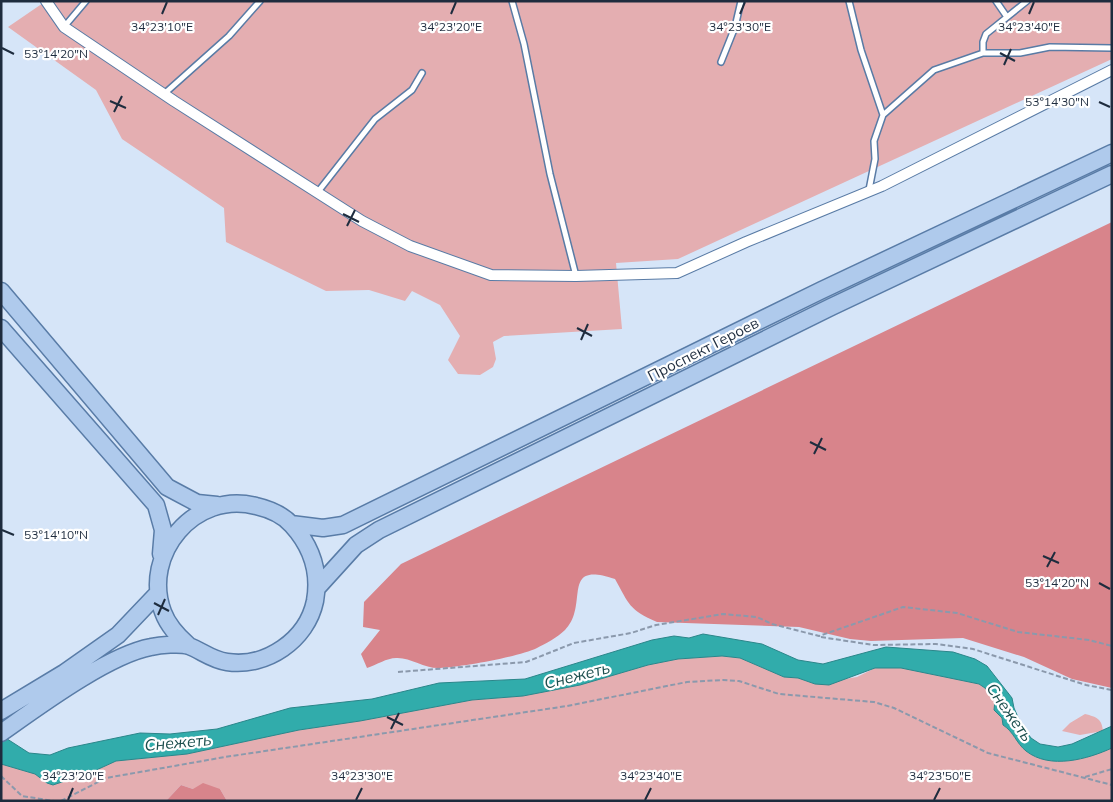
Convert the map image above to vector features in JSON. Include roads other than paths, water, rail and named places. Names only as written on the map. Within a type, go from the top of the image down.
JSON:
[{"type":"main road","name":"Проспект Героев","points":[[291,524],[323,528],[342,525],[822,290],[1112,154]]},
{"type":"main road","name":"Проспект Героев","points":[[317,588],[356,545],[379,530],[831,306],[1112,174]]},
{"type":"main road","points":[[1,291],[167,487],[197,503],[220,505]]},
{"type":"main road","points":[[1,328],[156,504],[163,530],[159,569]]},
{"type":"main road","name":"Проспект Героев","points":[[235,503],[265,508],[291,524],[306,542],[315,564],[317,588],[313,610],[303,629],[288,645],[270,656],[249,662],[228,662],[206,656],[188,646],[174,631],[167,619],[158,593],[159,569],[166,547],[180,528],[198,514],[220,505],[235,503]]},
{"type":"main road","points":[[4,709],[64,673],[118,635],[158,593]]},
{"type":"main road","name":"Проспект Героев","points":[[1,733],[119,658],[151,647],[188,646]]},
{"type":"street","points":[[46,1],[64,27],[316,193],[362,221],[410,246],[491,275],[576,276],[677,273],[746,242],[868,192],[1112,70]]},
{"type":"lane","points":[[64,27],[86,1]]},
{"type":"lane","points":[[164,94],[229,36],[260,1]]},
{"type":"lane","points":[[512,1],[524,44],[550,174],[576,276]]},
{"type":"lane","points":[[721,62],[735,27],[741,1]]},
{"type":"lane","points":[[850,1],[861,50],[883,115]]},
{"type":"lane","points":[[996,1],[1006,17]]},
{"type":"lane","points":[[983,53],[983,42],[986,34],[1027,1]]},
{"type":"lane","points":[[868,192],[874,159],[874,141],[883,115],[934,70],[983,53],[1020,53],[1050,47],[1112,48]]},
{"type":"lane","points":[[316,193],[375,119],[412,90],[422,73]]},
{"type":"water","name":"Снежеть","points":[[703,634],[762,644],[798,660],[823,664],[886,647],[953,652],[975,659],[987,666],[1012,698],[1021,724],[1031,738],[1040,744],[1058,747],[1072,744],[1112,726],[1112,748],[1092,756],[1069,761],[1046,760],[1036,757],[1026,751],[1003,725],[1002,718],[994,710],[995,700],[979,684],[901,668],[875,668],[829,685],[815,684],[798,678],[784,677],[740,658],[722,656],[678,659],[648,665],[580,685],[523,696],[472,700],[360,721],[299,730],[187,754],[116,761],[92,772],[53,785],[35,774],[1,764],[1,735],[29,753],[50,755],[68,748],[140,733],[170,734],[217,729],[290,708],[372,699],[439,683],[525,679],[652,640],[674,636],[689,638]]}]
